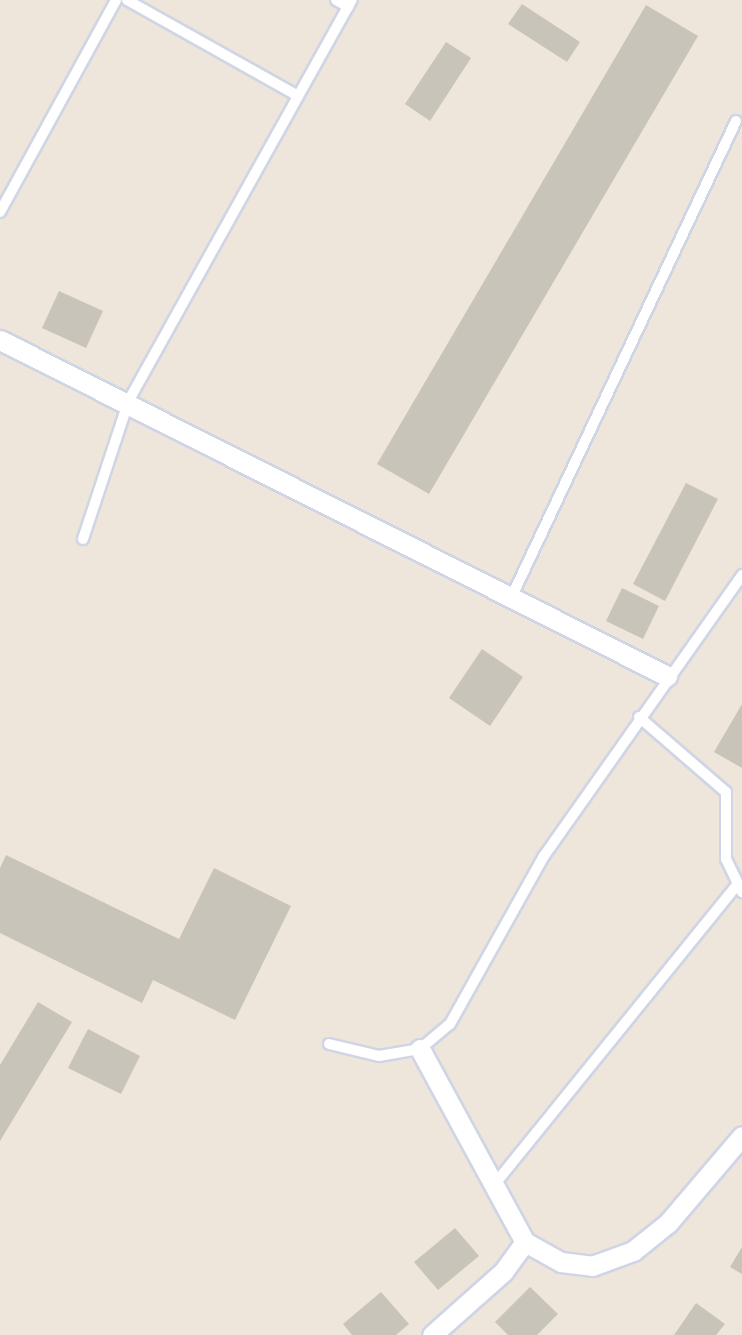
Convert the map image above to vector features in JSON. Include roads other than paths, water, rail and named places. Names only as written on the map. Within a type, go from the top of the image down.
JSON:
[{"type":"street","points":[[0,340],[129,400],[667,676]]},
{"type":"street","points":[[420,1049],[525,1242],[561,1262],[592,1266],[633,1251],[668,1223],[742,1136]]},
{"type":"street","points":[[432,1335],[503,1272],[525,1242]]},
{"type":"lane","points":[[0,212],[116,0]]},
{"type":"lane","points":[[127,0],[298,96]]},
{"type":"lane","points":[[83,539],[129,400],[350,4],[336,0]]},
{"type":"lane","points":[[512,596],[736,121]]},
{"type":"lane","points":[[329,1044],[379,1056],[420,1049],[450,1024],[544,856],[667,676],[742,575]]},
{"type":"lane","points":[[494,1186],[740,888],[726,859],[726,792],[639,717]]}]
